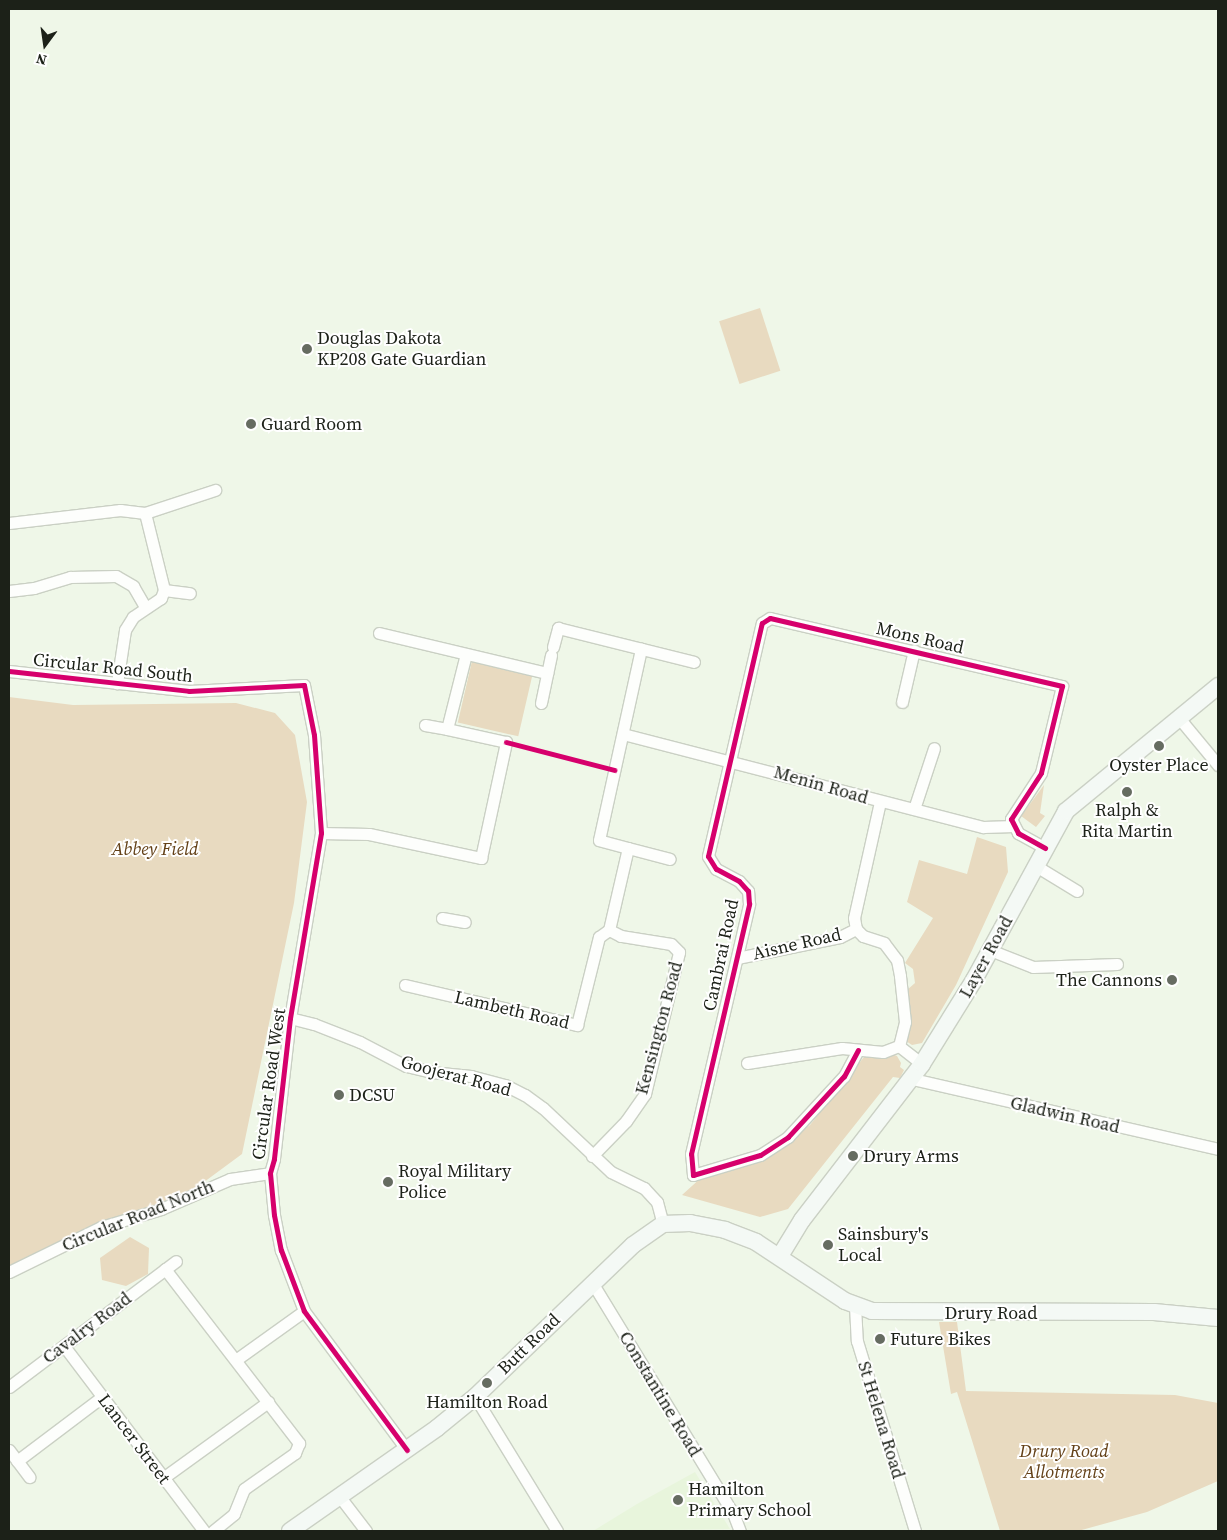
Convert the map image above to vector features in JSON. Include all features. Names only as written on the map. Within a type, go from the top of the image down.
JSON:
[{"type":"main road","name":"Layer Road","points":[[780,1256],[802,1220],[913,1078],[990,950],[1045,848],[1071,807],[1218,686]]},
{"type":"main road","points":[[663,1224],[690,1223],[725,1230],[780,1256]]},
{"type":"main road","name":"Butt Road","points":[[290,1531],[407,1450],[475,1397],[633,1244],[663,1224]]},
{"type":"main road","name":"Drury Road","points":[[780,1256],[855,1306],[890,1313],[1154,1312],[1218,1318]]},
{"type":"street","points":[[9,523],[22,524],[120,510],[145,513],[171,499],[215,490]]},
{"type":"street","points":[[117,683],[125,630],[133,617],[145,607],[161,598],[164,590],[145,513]]},
{"type":"street","points":[[9,591],[34,588],[70,577],[116,576],[133,586],[145,607]]},
{"type":"street","points":[[164,590],[190,593]]},
{"type":"street","name":"Mons Road","points":[[770,618],[1062,686],[1041,773],[1015,811],[1011,819],[1014,826]]},
{"type":"street","name":"Cambrai Road","points":[[770,618],[762,623],[708,856],[716,869],[739,881],[748,890],[749,904],[691,1154],[693,1175],[760,1155],[788,1137],[844,1076],[858,1050]]},
{"type":"street","points":[[541,703],[558,628],[694,662]]},
{"type":"street","points":[[379,633],[547,673]]},
{"type":"street","points":[[641,649],[599,840],[670,859]]},
{"type":"street","name":"Mons Road","points":[[902,702],[914,650]]},
{"type":"street","points":[[447,729],[466,654]]},
{"type":"street","name":"Circular Road South","points":[[9,671],[222,692],[304,685]]},
{"type":"street","name":"Circular Road West","points":[[304,685],[314,735],[321,833],[290,1018],[276,1150],[270,1173],[281,1250],[304,1311],[407,1450]]},
{"type":"street","points":[[1180,718],[1218,765]]},
{"type":"street","points":[[321,833],[369,834],[481,858],[506,742],[425,725]]},
{"type":"street","name":"Menin Road","points":[[623,734],[729,760],[880,802],[983,827],[1000,824],[1014,826]]},
{"type":"street","points":[[914,809],[934,748]]},
{"type":"street","name":"Aisne Road","points":[[880,802],[854,918],[856,928],[863,936],[884,944],[897,960],[905,1022],[899,1046]]},
{"type":"street","points":[[1014,826],[1018,833],[1045,848]]},
{"type":"street","points":[[609,930],[628,848]]},
{"type":"street","points":[[1036,866],[1077,891]]},
{"type":"street","points":[[442,918],[465,922]]},
{"type":"street","name":"Aisne Road","points":[[737,958],[840,937],[856,928]]},
{"type":"street","name":"Lambeth Road","points":[[406,985],[577,1025],[599,937],[609,930]]},
{"type":"street","name":"Kensington Road","points":[[592,1156],[626,1121],[645,1094],[679,952],[671,944],[621,936],[609,930]]},
{"type":"street","points":[[990,950],[1033,967],[1117,964]]},
{"type":"street","name":"Goojerat Road","points":[[290,1018],[314,1024],[360,1042],[406,1066],[430,1072],[471,1076],[505,1085],[543,1108],[611,1172],[644,1188],[657,1202],[663,1224]]},
{"type":"street","points":[[747,1063],[842,1048],[883,1052],[899,1046],[922,1064]]},
{"type":"street","name":"Gladwin Road","points":[[913,1078],[1218,1149]]},
{"type":"street","name":"Circular Road North","points":[[9,1272],[101,1228],[160,1209],[230,1179],[270,1173]]},
{"type":"street","name":"Cavalry Road","points":[[9,1387],[176,1261]]},
{"type":"street","points":[[165,1269],[237,1359],[299,1443],[295,1453],[244,1489],[234,1514],[213,1531]]},
{"type":"street","name":"Constantine Road","points":[[593,1284],[732,1513],[740,1531]]},
{"type":"street","name":"St Helena Road","points":[[855,1306],[857,1341],[915,1531]]},
{"type":"street","points":[[237,1359],[304,1311]]},
{"type":"street","name":"Lancer Street","points":[[64,1346],[204,1531]]},
{"type":"street","points":[[17,1461],[102,1397]]},
{"type":"street","points":[[475,1397],[557,1531]]},
{"type":"street","points":[[163,1478],[268,1402]]},
{"type":"street","points":[[9,1450],[29,1477]]},
{"type":"street","points":[[340,1497],[366,1531]]},
{"type":"shaded area","name":"Hamilton Primary School","points":[[695,1472],[730,1529],[593,1531],[637,1504]]},
{"type":"green space","points":[[760,308],[780,371],[739,384],[719,321]]},
{"type":"green space","points":[[472,661],[532,675],[518,736],[458,722]]},
{"type":"green space","name":"Abbey Field","points":[[9,697],[73,705],[236,703],[275,713],[295,735],[307,802],[294,903],[242,1154],[177,1202],[9,1273]]},
{"type":"green space","points":[[1044,785],[1040,813],[1045,816],[1036,827],[1021,816]]},
{"type":"green space","points":[[977,837],[1006,847],[1008,872],[956,985],[922,1043],[912,1045],[906,1041],[911,1027],[907,990],[915,983],[913,969],[905,963],[933,918],[907,902],[919,860],[967,874]]},
{"type":"green space","points":[[888,1052],[897,1056],[901,1063],[900,1067],[904,1070],[900,1078],[893,1077],[788,1209],[760,1217],[682,1195],[703,1176],[769,1157],[810,1125],[864,1057]]},
{"type":"green space","points":[[130,1237],[149,1248],[148,1274],[126,1286],[102,1280],[100,1258]]},
{"type":"green space","name":"Drury Road Allotments","points":[[939,1322],[957,1322],[966,1391],[1175,1395],[1218,1403],[1218,1481],[1147,1512],[1078,1531],[1000,1531],[957,1392],[951,1394]]},
{"type":"cycle path","points":[[858,1050],[844,1076],[788,1137],[760,1155],[693,1175],[691,1154],[749,904],[748,891],[739,881],[716,869],[708,856],[762,623],[770,618],[1062,686],[1041,773],[1011,819],[1018,833],[1045,848]]},
{"type":"cycle path","points":[[9,671],[189,691],[304,685],[314,735],[321,833],[290,1018],[274,1159],[270,1173],[274,1215],[281,1250],[304,1311],[407,1450]]},
{"type":"cycle path","points":[[506,742],[614,770]]},
{"type":"place","name":"Douglas Dakota KP208 Gate Guardian","points":[[307,349]]},
{"type":"place","name":"Guard Room","points":[[251,424]]},
{"type":"place","name":"Oyster Place","points":[[1159,746]]},
{"type":"place","name":"Ralph & Rita Martin","points":[[1127,792]]},
{"type":"place","name":"The Cannons","points":[[1172,980]]},
{"type":"place","name":"DCSU","points":[[339,1095]]},
{"type":"place","name":"Drury Arms","points":[[853,1156]]},
{"type":"place","name":"Royal Military Police","points":[[388,1182]]},
{"type":"place","name":"Sainsbury's Local","points":[[828,1245]]},
{"type":"place","name":"Future Bikes","points":[[880,1339]]},
{"type":"place","name":"Hamilton Road","points":[[487,1383]]},
{"type":"place","name":"Hamilton Primary School","points":[[678,1500]]}]
